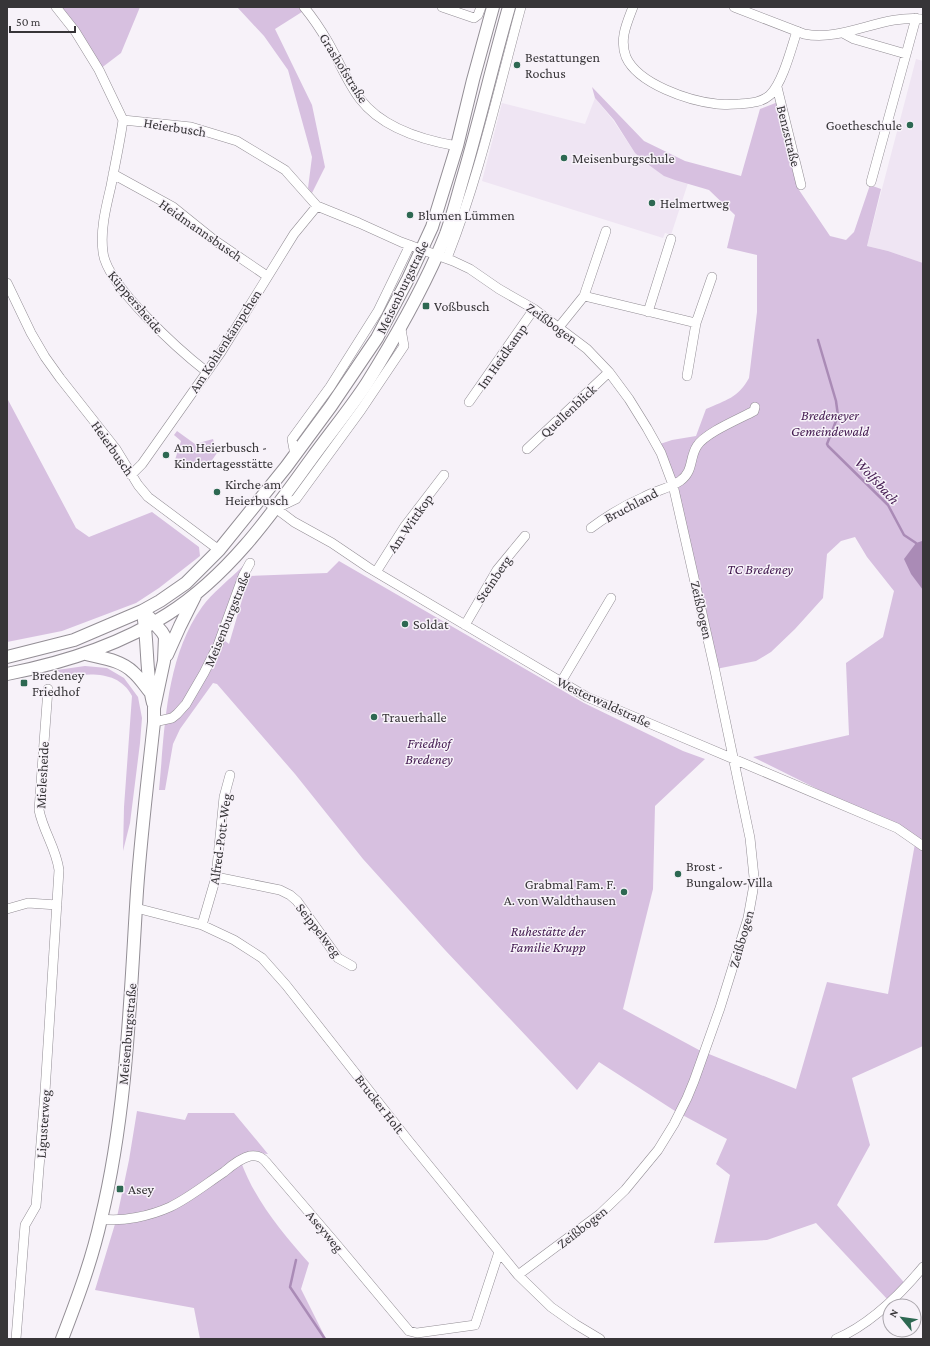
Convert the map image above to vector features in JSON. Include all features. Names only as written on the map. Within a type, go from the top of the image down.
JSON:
[{"type":"main road","name":"Meisenburgstraße","points":[[154,708],[150,692],[149,625],[142,611],[160,601],[186,583],[219,550],[295,455],[331,406],[377,338],[408,279],[415,248],[432,226],[457,146],[493,7]]},
{"type":"main road","name":"Meisenburgstraße","points":[[149,625],[196,594],[222,570],[255,534],[276,508],[366,384],[401,329],[442,257],[447,231],[509,7]]},
{"type":"main road","points":[[164,662],[196,594]]},
{"type":"main road","points":[[7,657],[74,640],[142,611]]},
{"type":"main road","name":"Meisenburgstraße","points":[[62,1339],[90,1262],[101,1219],[109,1181],[120,1112],[127,1050],[142,830],[154,722],[154,708],[164,662],[165,637],[149,625]]},
{"type":"main road","points":[[7,674],[86,654],[149,625]]},
{"type":"main road","points":[[86,654],[116,661],[126,666],[134,672],[150,692]]},
{"type":"street","name":"Heierbusch","points":[[56,7],[75,31],[99,70],[123,120],[191,127],[237,141],[286,170],[316,206],[415,248]]},
{"type":"street","name":"Grashofstraße","points":[[304,7],[328,42],[352,87],[360,99],[372,111],[383,120],[405,132],[442,144],[457,146]]},
{"type":"street","points":[[442,7],[474,18],[478,15],[481,7]]},
{"type":"street","name":"Meisenburgstraße","points":[[442,257],[460,224],[521,7]]},
{"type":"street","points":[[633,7],[623,36],[626,56],[635,70],[655,84],[683,97],[717,104],[753,103],[768,96],[777,87],[797,31]]},
{"type":"street","points":[[734,7],[755,11],[797,31],[813,36],[843,33],[886,21],[919,19],[906,54],[871,182]]},
{"type":"street","points":[[843,33],[854,39],[906,54]]},
{"type":"street","name":"Benzstraße","points":[[777,87],[801,185]]},
{"type":"street","name":"Küppersheide","points":[[123,120],[105,211],[103,234],[104,261],[108,271],[147,318],[207,372]]},
{"type":"street","name":"Heidmannsbusch","points":[[113,174],[173,207],[214,240],[268,276]]},
{"type":"street","name":"Am Kohlenkämpchen","points":[[131,475],[142,464],[207,372],[235,330],[298,228],[316,206]]},
{"type":"street","points":[[559,327],[584,296],[606,230]]},
{"type":"street","points":[[648,312],[672,239]]},
{"type":"street","name":"Zeißbogen","points":[[415,248],[442,257],[470,269],[499,289],[534,309],[559,327],[587,349],[609,372],[629,399],[647,428],[661,454],[673,486],[734,759],[750,838],[754,877],[748,918],[720,1008],[687,1098],[674,1124],[658,1150],[625,1190],[600,1214],[518,1275]]},
{"type":"street","points":[[687,376],[696,323],[712,277]]},
{"type":"street","name":"Heierbusch","points":[[7,283],[31,333],[45,357],[60,378],[105,433],[138,485],[148,497],[219,550]]},
{"type":"street","points":[[584,296],[696,323]]},
{"type":"street","name":"Im Heidkamp","points":[[470,402],[534,309]]},
{"type":"street","name":"Quellenblick","points":[[526,449],[609,372]]},
{"type":"street","points":[[673,486],[689,472],[695,451],[701,442],[721,428],[754,411],[755,407]]},
{"type":"street","name":"Am Wittkop","points":[[376,572],[405,526],[444,475]]},
{"type":"street","name":"Bruchland","points":[[592,528],[602,520],[642,497],[673,486]]},
{"type":"street","name":"Westerwaldstraße","points":[[262,498],[294,522],[587,697],[897,828],[923,846]]},
{"type":"street","name":"Steinberg","points":[[465,625],[497,570],[524,536]]},
{"type":"street","name":"Meisenburgstraße","points":[[154,722],[172,718],[186,704],[218,645],[243,576],[250,563]]},
{"type":"street","points":[[561,682],[611,598]]},
{"type":"street","name":"Mielesheide","points":[[48,689],[38,810],[41,822],[58,859],[59,870],[57,906]]},
{"type":"street","name":"Alfred-Pott-Weg","points":[[202,925],[216,877],[224,797],[230,775]]},
{"type":"street","name":"Seippelweg","points":[[216,877],[280,890],[290,894],[297,901],[338,958],[352,966]]},
{"type":"street","points":[[7,909],[28,903],[57,906]]},
{"type":"street","name":"Ligusterweg","points":[[16,1339],[25,1225],[36,1206],[57,906]]},
{"type":"street","name":"Brucker Holt","points":[[136,908],[202,925],[246,946],[262,958],[518,1275],[550,1307],[600,1339]]},
{"type":"street","name":"Aseyweg","points":[[101,1219],[112,1221],[146,1215],[169,1207],[189,1196],[242,1159],[253,1156],[261,1157],[409,1331],[417,1333],[476,1325],[499,1252]]},
{"type":"street","points":[[836,1339],[857,1328],[879,1313],[899,1295],[923,1267]]},
{"type":"shaded area","name":"Goetheschule","points":[[916,59],[923,61],[923,263],[888,251],[867,246]]},
{"type":"shaded area","name":"Meisenburgschule","points":[[595,98],[613,120],[635,153],[645,163],[664,175],[688,183],[671,235],[665,233],[663,238],[482,181],[502,103],[585,124]]},
{"type":"shaded area","points":[[923,541],[923,590],[911,574],[904,559],[916,543]]},
{"type":"green space","points":[[57,7],[140,7],[121,53],[100,69]]},
{"type":"green space","points":[[237,7],[303,7],[305,10],[275,29],[312,105],[325,167],[312,193],[308,188],[312,157],[288,70],[264,36]]},
{"type":"green space","points":[[592,87],[644,141],[685,161],[741,176],[760,109],[778,102],[797,187],[830,236],[846,240],[854,232],[870,185],[881,189],[867,246],[888,251],[923,263],[923,1046],[852,1078],[870,1145],[837,1205],[908,1287],[891,1298],[886,1298],[816,1223],[767,1240],[714,1243],[730,1175],[716,1164],[727,1139],[675,1111],[599,1062],[577,1090],[445,950],[363,859],[295,774],[217,684],[213,683],[180,729],[173,744],[165,790],[159,790],[165,719],[174,672],[190,627],[202,607],[216,591],[243,566],[219,636],[229,644],[249,576],[327,573],[339,561],[584,703],[683,751],[705,759],[655,806],[653,889],[623,1009],[699,1050],[796,1089],[827,982],[888,994],[916,838],[753,757],[849,735],[846,663],[883,637],[894,591],[867,557],[855,537],[841,541],[827,554],[823,598],[795,629],[771,652],[756,661],[716,669],[694,572],[657,445],[672,440],[696,436],[706,409],[731,398],[745,385],[749,378],[757,312],[757,255],[727,248],[735,215],[709,190],[664,176],[646,163],[635,153],[614,120],[595,98]]},
{"type":"green space","points":[[7,398],[76,528],[89,537],[152,512],[199,547],[200,556],[159,588],[136,603],[62,631],[7,642]]},
{"type":"green space","points":[[177,431],[195,444],[213,439],[217,453],[208,466],[183,470],[174,463],[181,441],[174,435]]},
{"type":"green space","points":[[85,666],[107,668],[124,678],[138,697],[142,718],[140,743],[130,823],[123,851],[124,807],[132,696],[123,684],[110,677],[103,675],[68,676],[57,670]]},
{"type":"green space","points":[[137,1111],[185,1120],[188,1113],[234,1113],[268,1154],[247,1152],[189,1192],[159,1208],[117,1217],[129,1160]]},
{"type":"green space","points":[[241,1162],[254,1190],[270,1216],[309,1263],[301,1289],[326,1339],[200,1339],[194,1308],[95,1290],[115,1224],[170,1211]]},
{"type":"waterway","name":"Wolfsbach","points":[[818,340],[836,401],[838,416],[827,444],[888,505],[904,535],[916,543]]},
{"type":"waterway","points":[[296,1260],[290,1287],[325,1339]]},
{"type":"place","name":"Bestattungen Rochus","points":[[517,65]]},
{"type":"place","name":"Goetheschule","points":[[910,125]]},
{"type":"place","name":"Meisenburgschule","points":[[564,158]]},
{"type":"place","name":"Helmertweg","points":[[652,203]]},
{"type":"place","name":"Blumen Lümmen","points":[[410,215]]},
{"type":"place","name":"Voßbusch","points":[[426,306]]},
{"type":"place","name":"Am Heierbusch - Kindertagesstätte","points":[[166,455]]},
{"type":"place","name":"Kirche am Heierbusch","points":[[217,492]]},
{"type":"place","name":"Soldat","points":[[405,624]]},
{"type":"place","name":"Bredeney Friedhof","points":[[24,683]]},
{"type":"place","name":"Trauerhalle","points":[[374,717]]},
{"type":"place","name":"Brost - Bungalow-Villa","points":[[678,874]]},
{"type":"place","name":"Grabmal Fam. F. A. von Waldthausen","points":[[624,892]]},
{"type":"place","name":"Asey","points":[[120,1189]]},
{"type":"park label","name":"Bredeneyer Gemeindewald","points":[[830,424]]},
{"type":"park label","name":"TC Bredeney","points":[[760,569]]},
{"type":"park label","name":"Friedhof Bredeney","points":[[429,752]]},
{"type":"park label","name":"Ruhestätte der Familie Krupp","points":[[548,940]]}]
